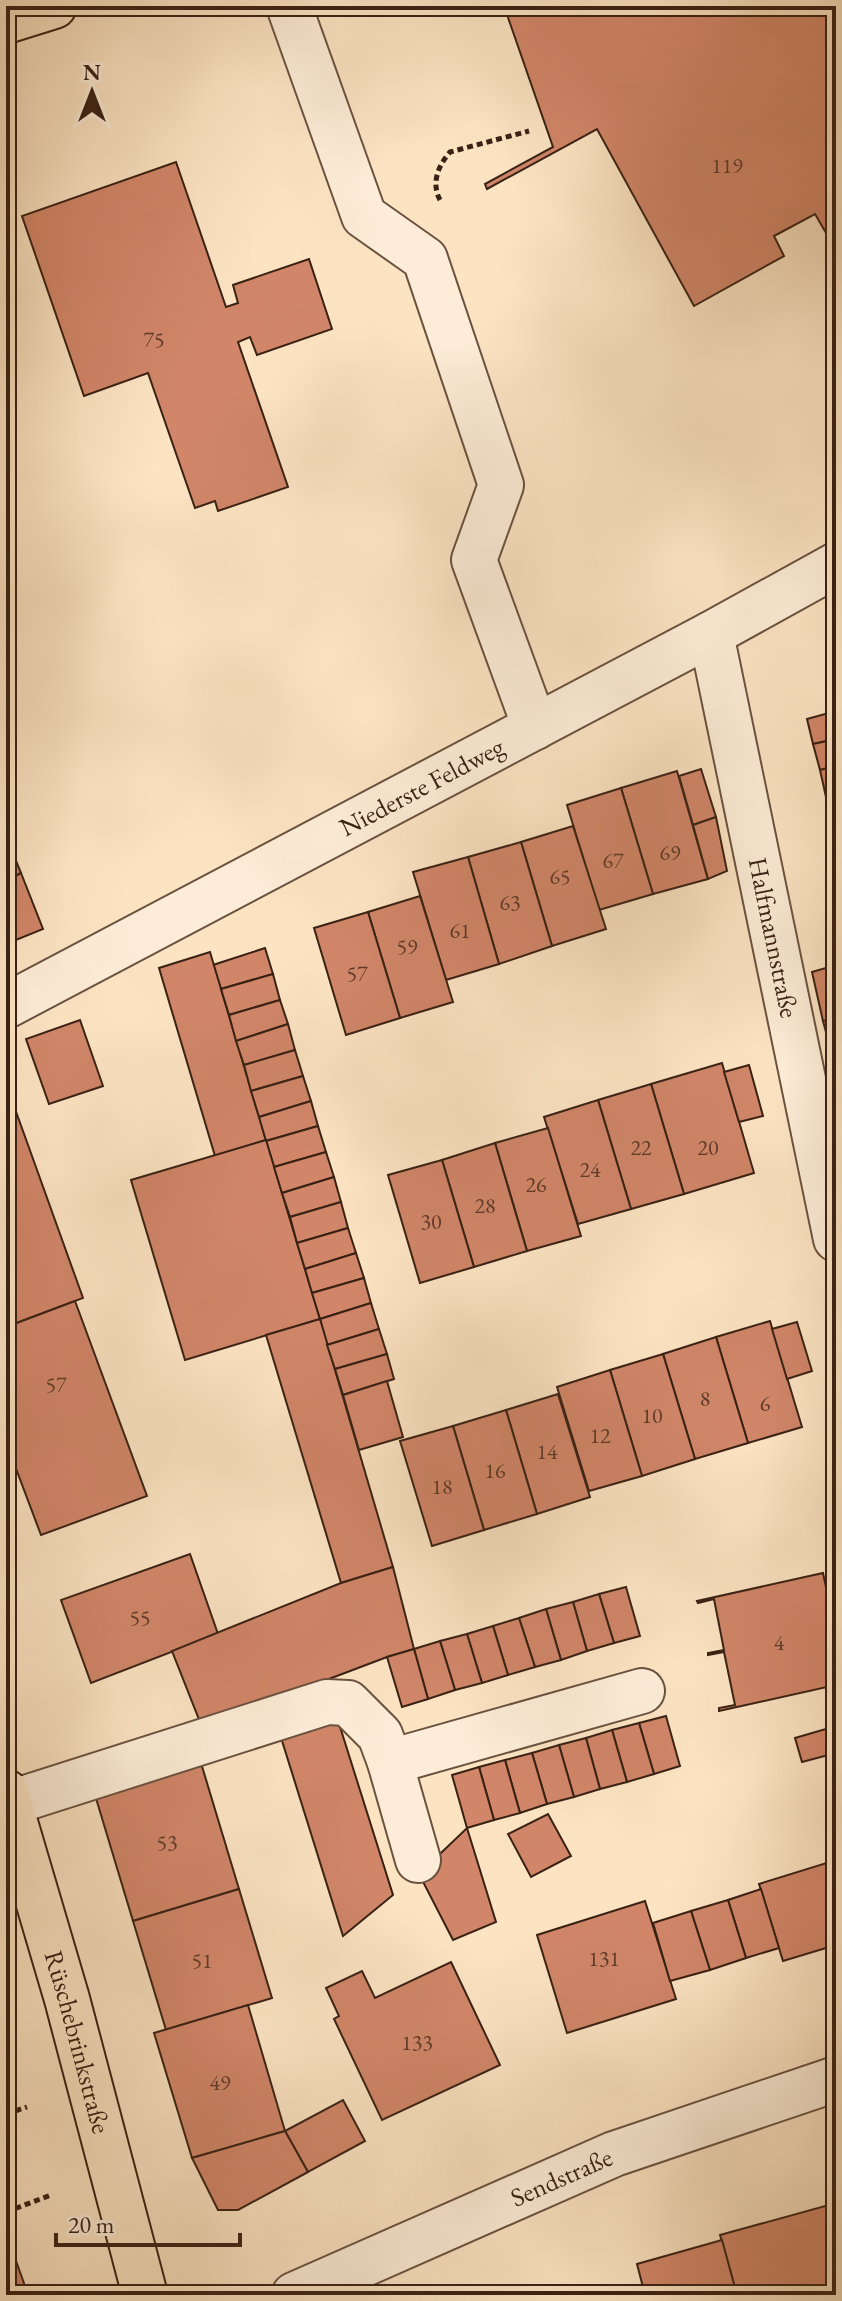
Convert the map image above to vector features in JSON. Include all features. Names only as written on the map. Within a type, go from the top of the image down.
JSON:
[{"type":"main road","points":[[6,21],[54,6]]},
{"type":"main road","name":"Rüschebrinkstraße","points":[[8,1797],[67,1999],[145,2295]]},
{"type":"street","points":[[289,6],[364,216],[425,259],[461,364],[501,485],[474,560],[535,727]]},
{"type":"street","name":"Niederste Feldweg","points":[[6,1006],[836,565]]},
{"type":"street","name":"Halfmannstraße","points":[[711,634],[836,1239]]},
{"type":"street","points":[[390,1762],[642,1691]]},
{"type":"street","points":[[8,1797],[327,1702],[348,1703],[380,1735],[418,1860]]},
{"type":"street","name":"Sendstraße","points":[[294,2295],[614,2154],[836,2079]]},
{"type":"path","points":[[6,2114],[27,2107]]},
{"type":"path","points":[[6,2212],[51,2195]]},
{"type":"building","points":[[504,6],[824,6],[836,35],[836,228],[826,233],[815,214],[774,236],[784,256],[694,306],[597,129],[487,189],[485,184],[553,147]]},
{"type":"building","points":[[176,162],[226,307],[238,303],[233,285],[309,259],[332,329],[257,355],[250,337],[238,342],[288,487],[218,511],[215,501],[195,508],[148,373],[84,396],[22,216]]},
{"type":"building","points":[[836,711],[836,739],[813,744],[807,719]]},
{"type":"building","points":[[836,739],[836,766],[820,770],[813,744]]},
{"type":"building","points":[[836,766],[836,794],[826,797],[820,770]]},
{"type":"building","points":[[701,769],[716,817],[693,825],[679,776]]},
{"type":"building","points":[[677,771],[708,879],[653,894],[621,788]]},
{"type":"building","points":[[621,788],[653,894],[599,910],[567,805]]},
{"type":"building","points":[[836,794],[836,821],[832,822],[826,797]]},
{"type":"building","points":[[716,817],[727,871],[708,879],[693,825]]},
{"type":"building","points":[[573,826],[606,929],[552,946],[521,842]]},
{"type":"building","points":[[6,836],[21,873],[6,881]]},
{"type":"building","points":[[521,842],[552,946],[499,964],[468,857]]},
{"type":"building","points":[[468,857],[499,964],[446,980],[413,872]]},
{"type":"building","points":[[21,873],[43,929],[6,944],[6,881]]},
{"type":"building","points":[[420,896],[453,1002],[400,1018],[368,912]]},
{"type":"building","points":[[368,912],[400,1018],[346,1035],[314,928]]},
{"type":"building","points":[[265,948],[273,974],[221,989],[213,965]]},
{"type":"building","points":[[210,952],[266,1140],[215,1156],[159,968]]},
{"type":"building","points":[[836,965],[836,1019],[823,1021],[812,972]]},
{"type":"building","points":[[273,974],[280,1000],[229,1015],[221,989]]},
{"type":"building","points":[[280,1000],[288,1024],[236,1041],[229,1015]]},
{"type":"building","points":[[836,1019],[836,1069],[823,1021]]},
{"type":"building","points":[[80,1020],[103,1086],[49,1104],[26,1039]]},
{"type":"building","points":[[288,1024],[295,1050],[244,1065],[236,1041]]},
{"type":"building","points":[[295,1050],[303,1076],[251,1091],[244,1065]]},
{"type":"building","points":[[722,1063],[754,1173],[684,1194],[651,1084]]},
{"type":"building","points":[[749,1065],[763,1116],[739,1122],[724,1072]]},
{"type":"building","points":[[303,1076],[311,1101],[259,1117],[251,1091]]},
{"type":"building","points":[[651,1084],[684,1194],[631,1209],[598,1100]]},
{"type":"building","points":[[598,1100],[631,1209],[578,1224],[544,1117]]},
{"type":"building","points":[[311,1101],[318,1126],[266,1141],[259,1117]]},
{"type":"building","points":[[14,1106],[83,1298],[6,1327],[6,1109]]},
{"type":"building","points":[[318,1126],[326,1152],[274,1167],[266,1141]]},
{"type":"building","points":[[548,1128],[581,1236],[527,1251],[495,1143]]},
{"type":"building","points":[[266,1140],[320,1319],[185,1360],[131,1180]]},
{"type":"building","points":[[495,1143],[527,1251],[474,1267],[442,1160]]},
{"type":"building","points":[[326,1152],[334,1177],[282,1193],[274,1167]]},
{"type":"building","points":[[442,1160],[474,1267],[420,1283],[388,1175]]},
{"type":"building","points":[[334,1177],[341,1202],[290,1217],[282,1193]]},
{"type":"building","points":[[341,1202],[348,1228],[297,1243],[290,1217]]},
{"type":"building","points":[[348,1228],[356,1253],[305,1269],[297,1243]]},
{"type":"building","points":[[356,1253],[364,1278],[312,1293],[305,1269]]},
{"type":"building","points":[[364,1278],[371,1303],[320,1319],[312,1293]]},
{"type":"building","points":[[75,1301],[147,1496],[41,1535],[6,1442],[6,1327]]},
{"type":"building","points":[[371,1303],[379,1329],[327,1345],[320,1319]]},
{"type":"building","points":[[320,1319],[393,1567],[341,1583],[266,1335]]},
{"type":"building","points":[[770,1321],[802,1427],[748,1443],[716,1337]]},
{"type":"building","points":[[797,1322],[812,1371],[787,1379],[772,1329]]},
{"type":"building","points":[[379,1329],[387,1354],[335,1369],[327,1345]]},
{"type":"building","points":[[716,1337],[748,1443],[695,1459],[663,1354]]},
{"type":"building","points":[[387,1354],[394,1379],[343,1395],[335,1369]]},
{"type":"building","points":[[663,1354],[695,1459],[642,1476],[610,1370]]},
{"type":"building","points":[[610,1370],[642,1476],[589,1491],[557,1387]]},
{"type":"building","points":[[387,1381],[403,1437],[359,1450],[343,1395]]},
{"type":"building","points":[[558,1394],[590,1497],[537,1514],[506,1410]]},
{"type":"building","points":[[506,1410],[537,1514],[484,1530],[453,1426]]},
{"type":"building","points":[[453,1426],[484,1530],[432,1546],[400,1441]]},
{"type":"building","points":[[190,1554],[218,1634],[91,1683],[61,1600]]},
{"type":"building","points":[[393,1567],[414,1649],[202,1727],[172,1651],[341,1583]]},
{"type":"building","points":[[823,1573],[836,1635],[836,1685],[719,1711],[719,1708],[735,1705],[724,1652],[708,1655],[724,1650],[714,1599],[697,1601]]},
{"type":"building","points":[[626,1587],[640,1636],[614,1643],[599,1594]]},
{"type":"building","points":[[599,1594],[614,1643],[587,1651],[573,1602]]},
{"type":"building","points":[[573,1602],[587,1651],[561,1660],[546,1609]]},
{"type":"building","points":[[546,1609],[561,1660],[535,1667],[519,1618]]},
{"type":"building","points":[[519,1618],[535,1667],[508,1675],[493,1626]]},
{"type":"building","points":[[493,1626],[508,1675],[482,1683],[467,1634]]},
{"type":"building","points":[[467,1634],[482,1683],[455,1690],[440,1641]]},
{"type":"building","points":[[440,1641],[455,1690],[428,1699],[414,1649]]},
{"type":"building","points":[[414,1649],[428,1699],[402,1707],[387,1657]]},
{"type":"building","points":[[336,1714],[393,1895],[343,1936],[278,1728]]},
{"type":"building","points":[[666,1716],[680,1766],[654,1774],[639,1723]]},
{"type":"building","points":[[639,1723],[654,1774],[627,1782],[612,1730]]},
{"type":"building","points":[[836,1726],[836,1753],[802,1762],[795,1738]]},
{"type":"building","points":[[612,1730],[627,1782],[600,1789],[586,1738]]},
{"type":"building","points":[[586,1738],[600,1789],[574,1797],[559,1745]]},
{"type":"building","points":[[559,1745],[574,1797],[547,1804],[532,1753]]},
{"type":"building","points":[[532,1753],[547,1804],[520,1813],[505,1760]]},
{"type":"building","points":[[505,1760],[520,1813],[494,1820],[479,1767]]},
{"type":"building","points":[[201,1763],[239,1889],[133,1921],[95,1795]]},
{"type":"building","points":[[479,1767],[494,1820],[467,1828],[452,1775]]},
{"type":"building","points":[[548,1814],[571,1856],[531,1877],[508,1834]]},
{"type":"building","points":[[467,1828],[496,1922],[453,1940],[419,1874]]},
{"type":"building","points":[[836,1860],[836,1945],[783,1961],[759,1884]]},
{"type":"building","points":[[239,1889],[272,1998],[166,2030],[133,1921]]},
{"type":"building","points":[[761,1889],[779,1948],[746,1958],[728,1900]]},
{"type":"building","points":[[728,1900],[746,1958],[710,1970],[691,1911]]},
{"type":"building","points":[[645,1901],[676,1999],[567,2033],[537,1935]]},
{"type":"building","points":[[691,1911],[710,1970],[670,1981],[653,1923]]},
{"type":"building","points":[[451,1962],[500,2065],[382,2120],[334,2019],[339,2016],[326,1988],[362,1971],[375,1998]]},
{"type":"building","points":[[248,2005],[285,2131],[192,2158],[154,2033]]},
{"type":"building","points":[[343,2100],[365,2141],[308,2172],[285,2131]]},
{"type":"building","points":[[285,2131],[308,2172],[238,2210],[218,2210],[192,2158]]},
{"type":"building","points":[[836,2203],[836,2295],[737,2295],[720,2235]]},
{"type":"building","points":[[6,2233],[25,2286],[6,2292]]},
{"type":"building","points":[[722,2240],[737,2295],[645,2295],[637,2264]]}]
